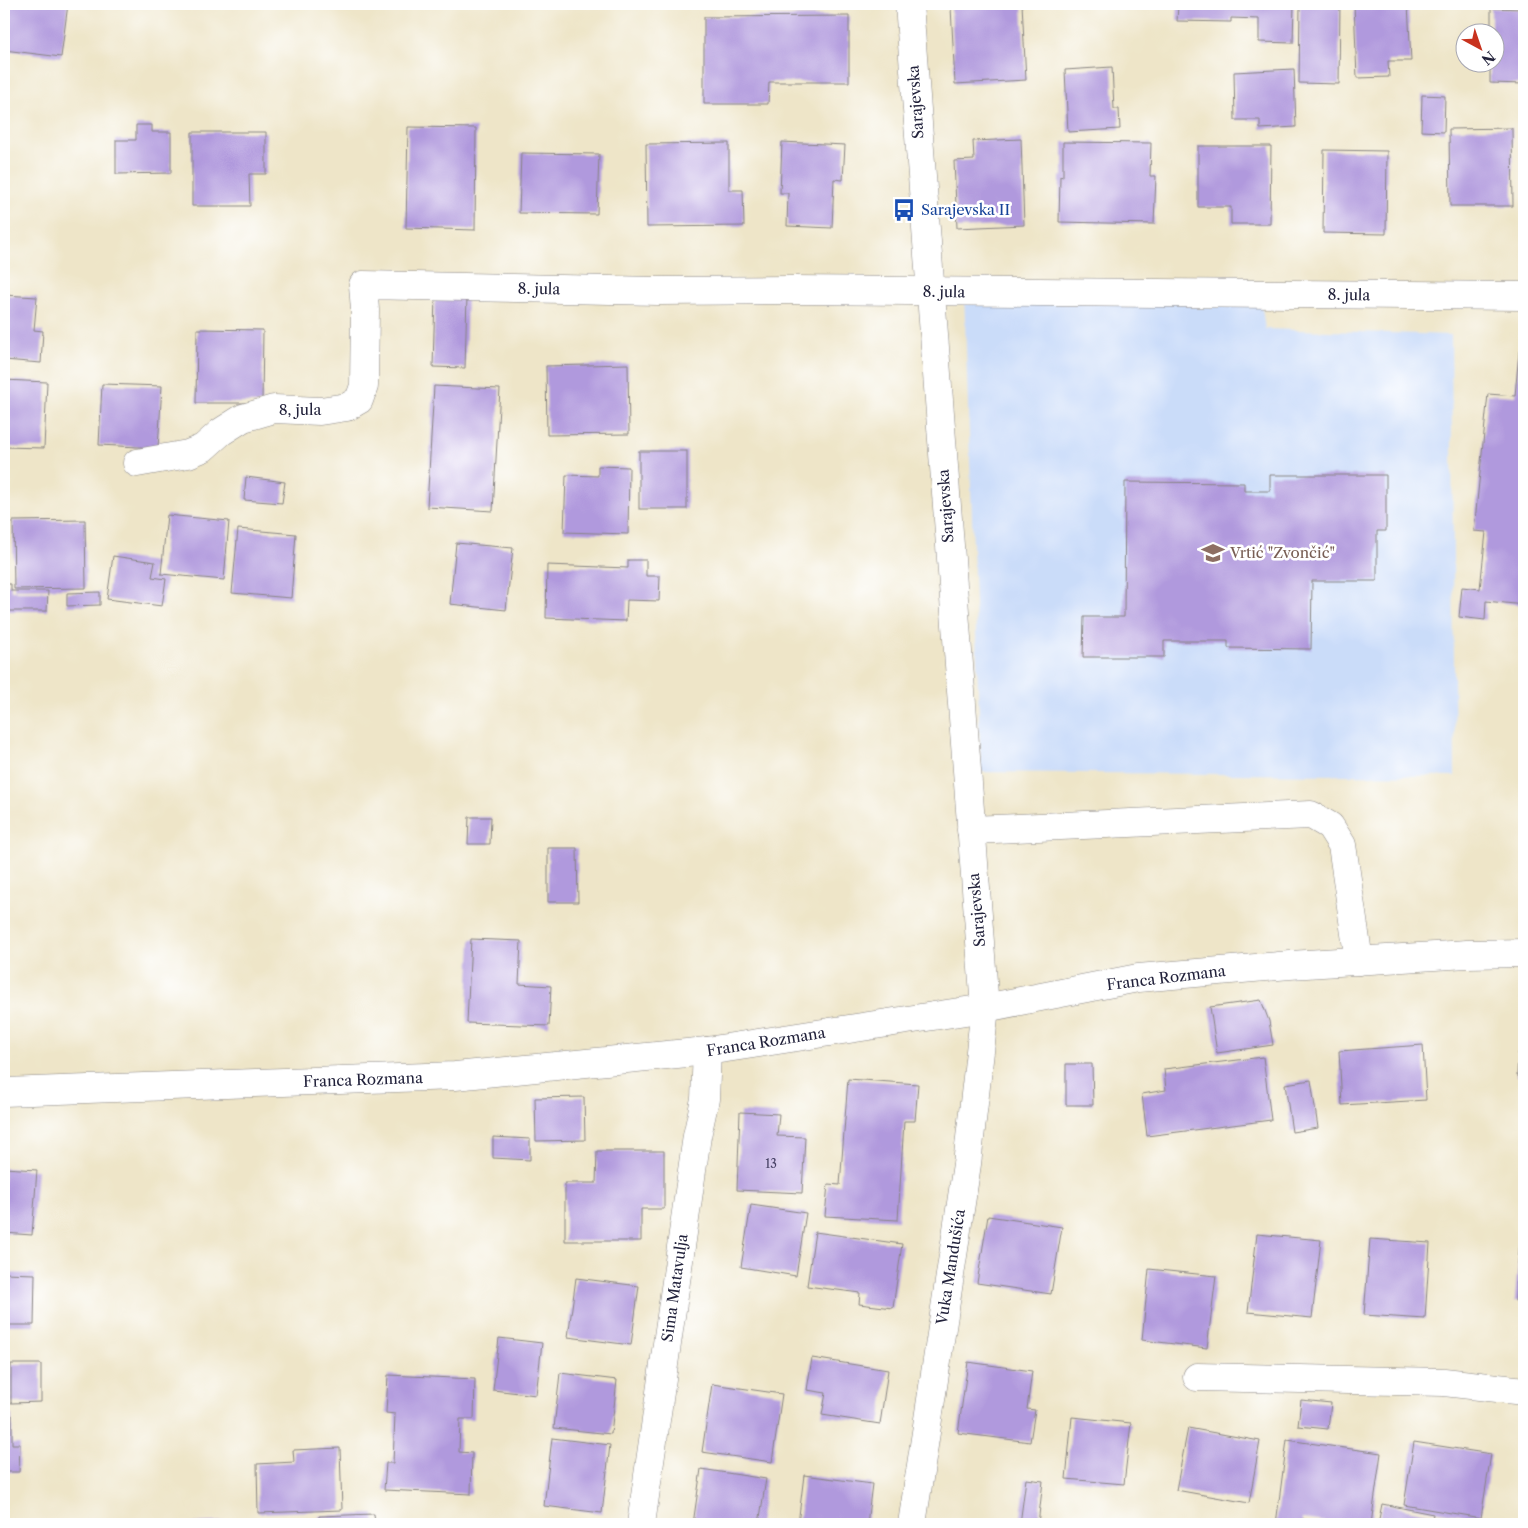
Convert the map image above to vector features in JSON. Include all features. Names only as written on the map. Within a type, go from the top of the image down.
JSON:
[{"type":"street","name":"Sarajevska","points":[[908,4],[985,1008]]},
{"type":"street","name":"8. jula","points":[[363,285],[556,290],[1524,296]]},
{"type":"street","name":"8, jula","points":[[137,463],[188,454],[203,448],[221,432],[243,418],[274,409],[320,411],[347,408],[359,400],[364,386],[365,310],[363,285]]},
{"type":"street","points":[[971,830],[1312,815],[1330,826],[1342,845],[1359,961]]},
{"type":"street","name":"Franca Rozmana","points":[[4,1092],[455,1076],[707,1051],[985,1008],[1138,978],[1466,954],[1524,953]]},
{"type":"street","name":"Vuka Mandušića","points":[[912,1524],[967,1164],[985,1008]]},
{"type":"street","name":"Sima Matavulja","points":[[641,1524],[697,1136],[705,1099],[707,1051]]},
{"type":"street","points":[[1197,1377],[1444,1382],[1524,1391]]},
{"type":"shaded area","name":"Vrtić \"Zvončić\"","points":[[964,292],[1260,294],[1265,329],[1451,335],[1455,776],[981,772]]},
{"type":"building","points":[[4,4],[68,4],[61,57],[4,50]]},
{"type":"building","points":[[1022,4],[1026,80],[955,84],[951,7]]},
{"type":"building","points":[[1178,4],[1294,4],[1293,43],[1259,42],[1259,19],[1231,18],[1231,22],[1177,21]]},
{"type":"building","points":[[1300,4],[1340,4],[1339,84],[1299,83]]},
{"type":"building","points":[[1354,4],[1408,4],[1411,61],[1388,61],[1389,77],[1357,78]]},
{"type":"building","points":[[1491,8],[1524,9],[1524,84],[1490,83],[1490,72],[1506,72],[1506,22],[1491,22]]},
{"type":"building","points":[[849,16],[849,82],[769,82],[768,104],[704,104],[704,17]]},
{"type":"building","points":[[1112,67],[1114,109],[1119,109],[1120,129],[1068,132],[1065,70]]},
{"type":"building","points":[[1294,69],[1296,127],[1260,129],[1260,120],[1235,120],[1234,72]]},
{"type":"building","points":[[1422,95],[1445,96],[1444,132],[1421,131]]},
{"type":"building","points":[[136,125],[152,125],[152,132],[171,132],[171,173],[116,174],[116,140],[136,140]]},
{"type":"building","points":[[408,127],[476,128],[475,230],[406,228]]},
{"type":"building","points":[[1512,128],[1513,206],[1450,206],[1449,129]]},
{"type":"building","points":[[192,132],[266,132],[266,174],[249,174],[250,206],[192,206]]},
{"type":"building","points":[[1021,139],[1024,225],[957,228],[954,161],[974,160],[973,141]]},
{"type":"building","points":[[782,142],[845,145],[843,180],[834,179],[832,228],[787,226],[788,193],[780,193]]},
{"type":"building","points":[[1063,142],[1151,143],[1150,176],[1156,176],[1154,224],[1059,222],[1060,176],[1063,177]]},
{"type":"building","points":[[729,143],[729,190],[743,190],[744,226],[647,227],[646,144]]},
{"type":"building","points":[[1198,146],[1271,146],[1270,224],[1231,224],[1231,207],[1198,207]]},
{"type":"building","points":[[1324,150],[1387,151],[1386,234],[1323,233]]},
{"type":"building","points":[[521,153],[599,154],[597,214],[519,213]]},
{"type":"building","points":[[4,295],[37,297],[34,330],[43,331],[41,363],[4,360]]},
{"type":"building","points":[[435,295],[467,295],[465,368],[433,367]]},
{"type":"building","points":[[197,329],[263,330],[262,403],[196,403]]},
{"type":"building","points":[[1519,352],[1524,352],[1524,605],[1486,601],[1485,620],[1459,617],[1462,587],[1480,589],[1486,532],[1474,531],[1488,394],[1515,396]]},
{"type":"building","points":[[628,364],[629,434],[547,435],[546,366]]},
{"type":"building","points":[[4,380],[47,382],[44,448],[4,447]]},
{"type":"building","points":[[102,384],[162,386],[158,448],[99,445]]},
{"type":"building","points":[[434,386],[500,389],[493,511],[427,507]]},
{"type":"building","points":[[639,451],[687,451],[687,509],[639,509]]},
{"type":"building","points":[[598,466],[629,467],[628,534],[564,532],[566,475],[598,476]]},
{"type":"building","points":[[1270,475],[1386,475],[1386,531],[1377,531],[1377,581],[1312,581],[1311,649],[1228,648],[1228,641],[1164,641],[1164,657],[1083,657],[1084,617],[1124,617],[1125,482],[1244,483],[1244,491],[1270,491]]},
{"type":"building","points":[[246,477],[285,482],[282,503],[244,500]]},
{"type":"building","points":[[167,515],[229,521],[224,580],[161,574]]},
{"type":"building","points":[[85,520],[86,588],[14,589],[13,521]]},
{"type":"building","points":[[238,529],[296,534],[291,598],[232,593]]},
{"type":"building","points":[[456,543],[513,548],[506,610],[450,604]]},
{"type":"building","points":[[113,556],[155,562],[152,577],[166,579],[162,606],[107,599]]},
{"type":"building","points":[[628,560],[646,560],[646,576],[660,576],[659,601],[627,600],[626,621],[546,618],[547,565],[628,568]]},
{"type":"building","points":[[4,584],[11,584],[11,591],[48,591],[47,611],[4,611]]},
{"type":"building","points":[[100,592],[100,605],[67,606],[67,593]]},
{"type":"building","points":[[469,817],[491,817],[490,844],[468,844]]},
{"type":"building","points":[[548,848],[577,848],[578,902],[548,902]]},
{"type":"building","points":[[471,939],[521,941],[519,984],[551,986],[549,1026],[467,1023]]},
{"type":"building","points":[[1261,1000],[1269,1021],[1273,1045],[1217,1053],[1210,1007]]},
{"type":"building","points":[[1423,1045],[1426,1100],[1342,1105],[1339,1051]]},
{"type":"building","points":[[1518,1053],[1524,1053],[1524,1076],[1517,1076]]},
{"type":"building","points":[[1263,1057],[1271,1120],[1147,1136],[1142,1094],[1166,1090],[1164,1069]]},
{"type":"building","points":[[1066,1064],[1092,1064],[1093,1105],[1066,1105]]},
{"type":"building","points":[[848,1079],[918,1084],[915,1121],[904,1121],[898,1220],[825,1216],[828,1184],[840,1185]]},
{"type":"building","points":[[1311,1080],[1318,1128],[1292,1132],[1285,1084]]},
{"type":"building","points":[[584,1097],[585,1140],[536,1141],[535,1098]]},
{"type":"building","points":[[740,1112],[779,1114],[777,1136],[805,1137],[802,1193],[737,1190]]},
{"type":"building","points":[[493,1137],[530,1139],[530,1160],[493,1158]]},
{"type":"building","points":[[597,1151],[664,1151],[664,1209],[641,1209],[641,1241],[565,1241],[565,1183],[596,1183]]},
{"type":"building","points":[[4,1168],[37,1170],[32,1235],[4,1233]]},
{"type":"building","points":[[751,1205],[806,1213],[796,1276],[741,1267]]},
{"type":"building","points":[[988,1216],[1062,1227],[1051,1294],[977,1283]]},
{"type":"building","points":[[815,1232],[902,1244],[893,1308],[859,1304],[860,1293],[807,1286]]},
{"type":"building","points":[[1257,1234],[1321,1240],[1312,1318],[1248,1312]]},
{"type":"building","points":[[1370,1239],[1430,1243],[1425,1319],[1364,1315]]},
{"type":"building","points":[[1520,1239],[1524,1239],[1524,1301],[1515,1301]]},
{"type":"building","points":[[1149,1269],[1216,1276],[1207,1348],[1142,1340]]},
{"type":"building","points":[[4,1273],[35,1274],[34,1325],[4,1325]]},
{"type":"building","points":[[576,1278],[639,1286],[631,1345],[568,1337]]},
{"type":"building","points":[[499,1338],[542,1343],[536,1395],[493,1390]]},
{"type":"building","points":[[812,1358],[888,1370],[880,1424],[822,1415],[826,1393],[807,1390]]},
{"type":"building","points":[[968,1362],[1032,1371],[1027,1409],[1035,1410],[1030,1442],[958,1433]]},
{"type":"building","points":[[11,1364],[41,1364],[41,1402],[11,1403]]},
{"type":"building","points":[[560,1373],[617,1380],[611,1434],[554,1428]]},
{"type":"building","points":[[388,1375],[475,1379],[474,1419],[460,1419],[459,1452],[472,1453],[471,1494],[384,1490],[386,1463],[393,1463],[395,1414],[386,1413]]},
{"type":"building","points":[[712,1384],[782,1394],[772,1462],[702,1452]]},
{"type":"building","points":[[1301,1400],[1331,1403],[1328,1429],[1298,1426]]},
{"type":"building","points":[[4,1415],[12,1415],[12,1444],[20,1444],[19,1472],[4,1472]]},
{"type":"building","points":[[1072,1417],[1131,1423],[1124,1484],[1066,1479]]},
{"type":"building","points":[[1188,1428],[1260,1441],[1249,1503],[1176,1490]]},
{"type":"building","points":[[552,1438],[610,1445],[602,1513],[544,1506]]},
{"type":"building","points":[[1287,1440],[1381,1453],[1371,1524],[1342,1524],[1302,1519],[1302,1524],[1276,1524]]},
{"type":"building","points":[[1414,1442],[1491,1454],[1481,1518],[1404,1505]]},
{"type":"building","points":[[340,1448],[342,1510],[258,1513],[257,1464],[294,1462],[293,1450]]},
{"type":"building","points":[[701,1469],[766,1479],[759,1524],[693,1524]]},
{"type":"building","points":[[804,1475],[872,1484],[867,1524],[798,1524]]},
{"type":"building","points":[[1026,1479],[1043,1481],[1038,1524],[1020,1524]]},
{"type":"building","points":[[1523,1499],[1524,1524],[1519,1524]]},
{"type":"building","points":[[1382,1504],[1433,1514],[1431,1524],[1378,1524]]},
{"type":"building","points":[[374,1514],[375,1524],[319,1524],[319,1516]]},
{"type":"building","points":[[485,1519],[524,1521],[524,1524],[485,1524]]},
{"type":"building","points":[[235,1521],[235,1524],[194,1523]]},
{"type":"place","name":"Sarajevska II","points":[[904,210]]},
{"type":"place","name":"Vrtić \"Zvončić\"","points":[[1213,553]]}]
